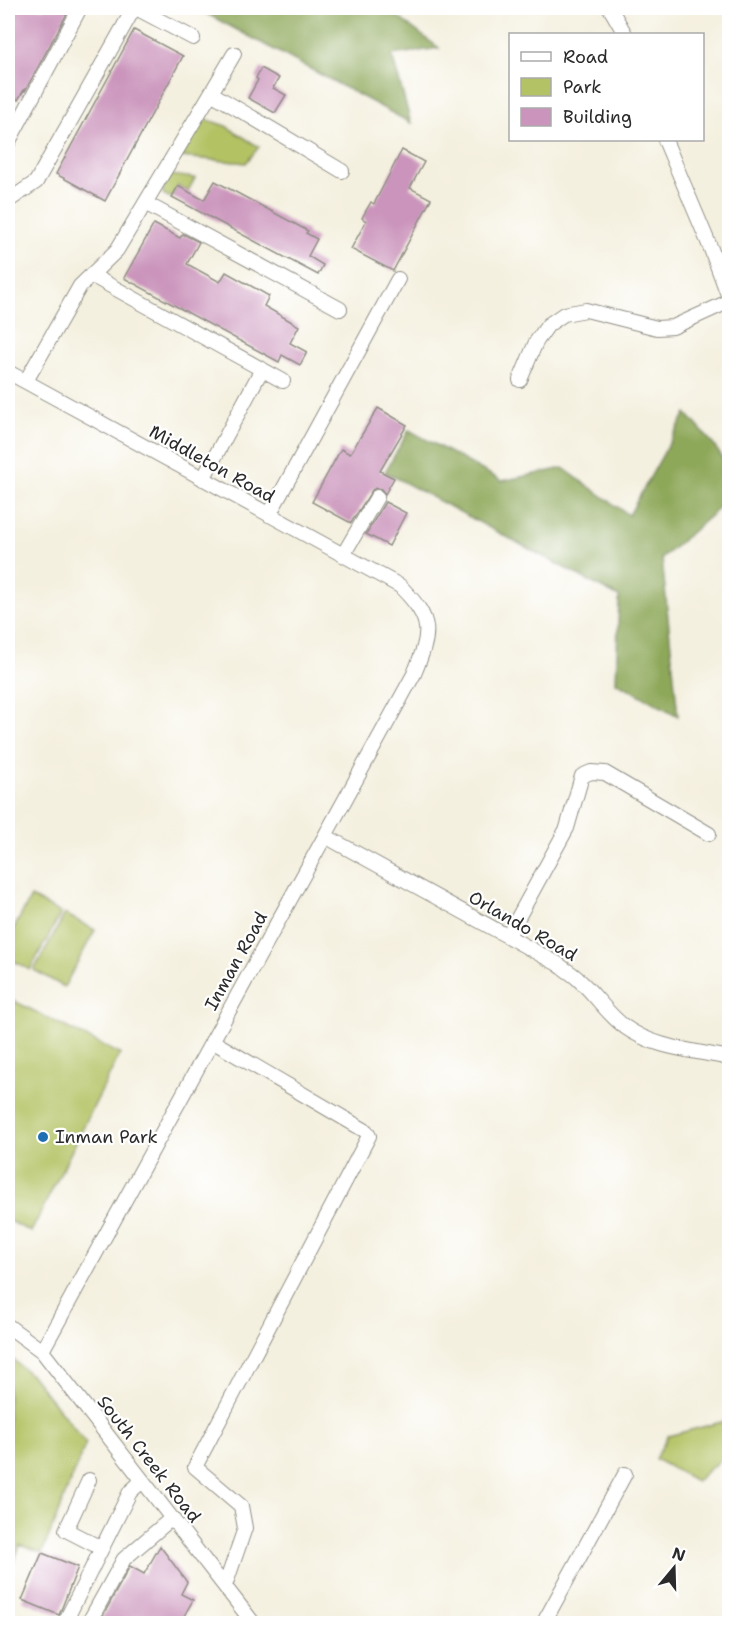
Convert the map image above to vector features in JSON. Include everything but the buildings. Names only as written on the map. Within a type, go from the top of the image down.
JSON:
[{"type":"street","points":[[8,143],[80,8]]},
{"type":"street","points":[[8,201],[36,182],[135,8],[193,38]]},
{"type":"street","points":[[610,8],[624,33]]},
{"type":"street","points":[[26,381],[80,286],[117,250],[234,54]]},
{"type":"street","points":[[211,93],[342,171]]},
{"type":"street","points":[[520,380],[536,342],[548,326],[564,314],[586,310],[657,328],[673,327],[729,300],[711,249],[665,141]]},
{"type":"street","points":[[146,203],[340,309]]},
{"type":"street","points":[[91,275],[283,381]]},
{"type":"street","points":[[269,515],[398,279]]},
{"type":"street","points":[[203,479],[262,369]]},
{"type":"street","name":"Middleton Road","points":[[8,372],[400,586]]},
{"type":"street","points":[[343,555],[377,497]]},
{"type":"street","name":"Inman Road","points":[[42,1351],[414,674],[425,646],[427,631],[424,617],[417,603],[400,586]]},
{"type":"street","points":[[508,936],[567,828],[582,776],[591,772],[605,773],[709,834]]},
{"type":"street","name":"Orlando Road","points":[[325,836],[558,964],[580,981],[602,1007],[623,1026],[639,1036],[675,1049],[729,1058]]},
{"type":"street","points":[[212,1041],[366,1131],[369,1136],[195,1467],[241,1506],[245,1528],[225,1586]]},
{"type":"street","name":"South Creek Road","points":[[8,1326],[42,1351],[254,1623]]},
{"type":"street","points":[[543,1623],[625,1474]]},
{"type":"street","points":[[89,1480],[66,1530],[101,1548]]},
{"type":"street","points":[[64,1623],[130,1492],[142,1481]]},
{"type":"street","points":[[88,1623],[124,1559],[172,1518]]},
{"type":"green space","points":[[196,8],[386,8],[439,48],[392,55],[411,123]]},
{"type":"green space","points":[[202,118],[226,126],[259,147],[246,163],[182,157]]},
{"type":"green space","points":[[171,175],[195,178],[188,191],[178,186],[172,197],[169,197],[163,194],[163,189]]},
{"type":"green space","points":[[686,413],[718,451],[727,471],[730,499],[662,558],[678,716],[616,682],[619,597],[385,472],[409,430],[502,481],[563,468],[629,515]]},
{"type":"green space","points":[[31,897],[61,913],[30,970],[8,958],[8,939]]},
{"type":"green space","points":[[65,914],[95,930],[64,987],[34,970]]},
{"type":"green space","name":"Inman Park","points":[[8,998],[120,1054],[31,1232],[8,1220]]},
{"type":"green space","points":[[8,1355],[34,1378],[86,1443],[42,1553],[20,1545],[8,1578]]},
{"type":"green space","points":[[729,1420],[729,1452],[696,1481],[655,1459],[668,1436]]},
{"type":"place","name":"Inman Park","points":[[43,1137]]}]
